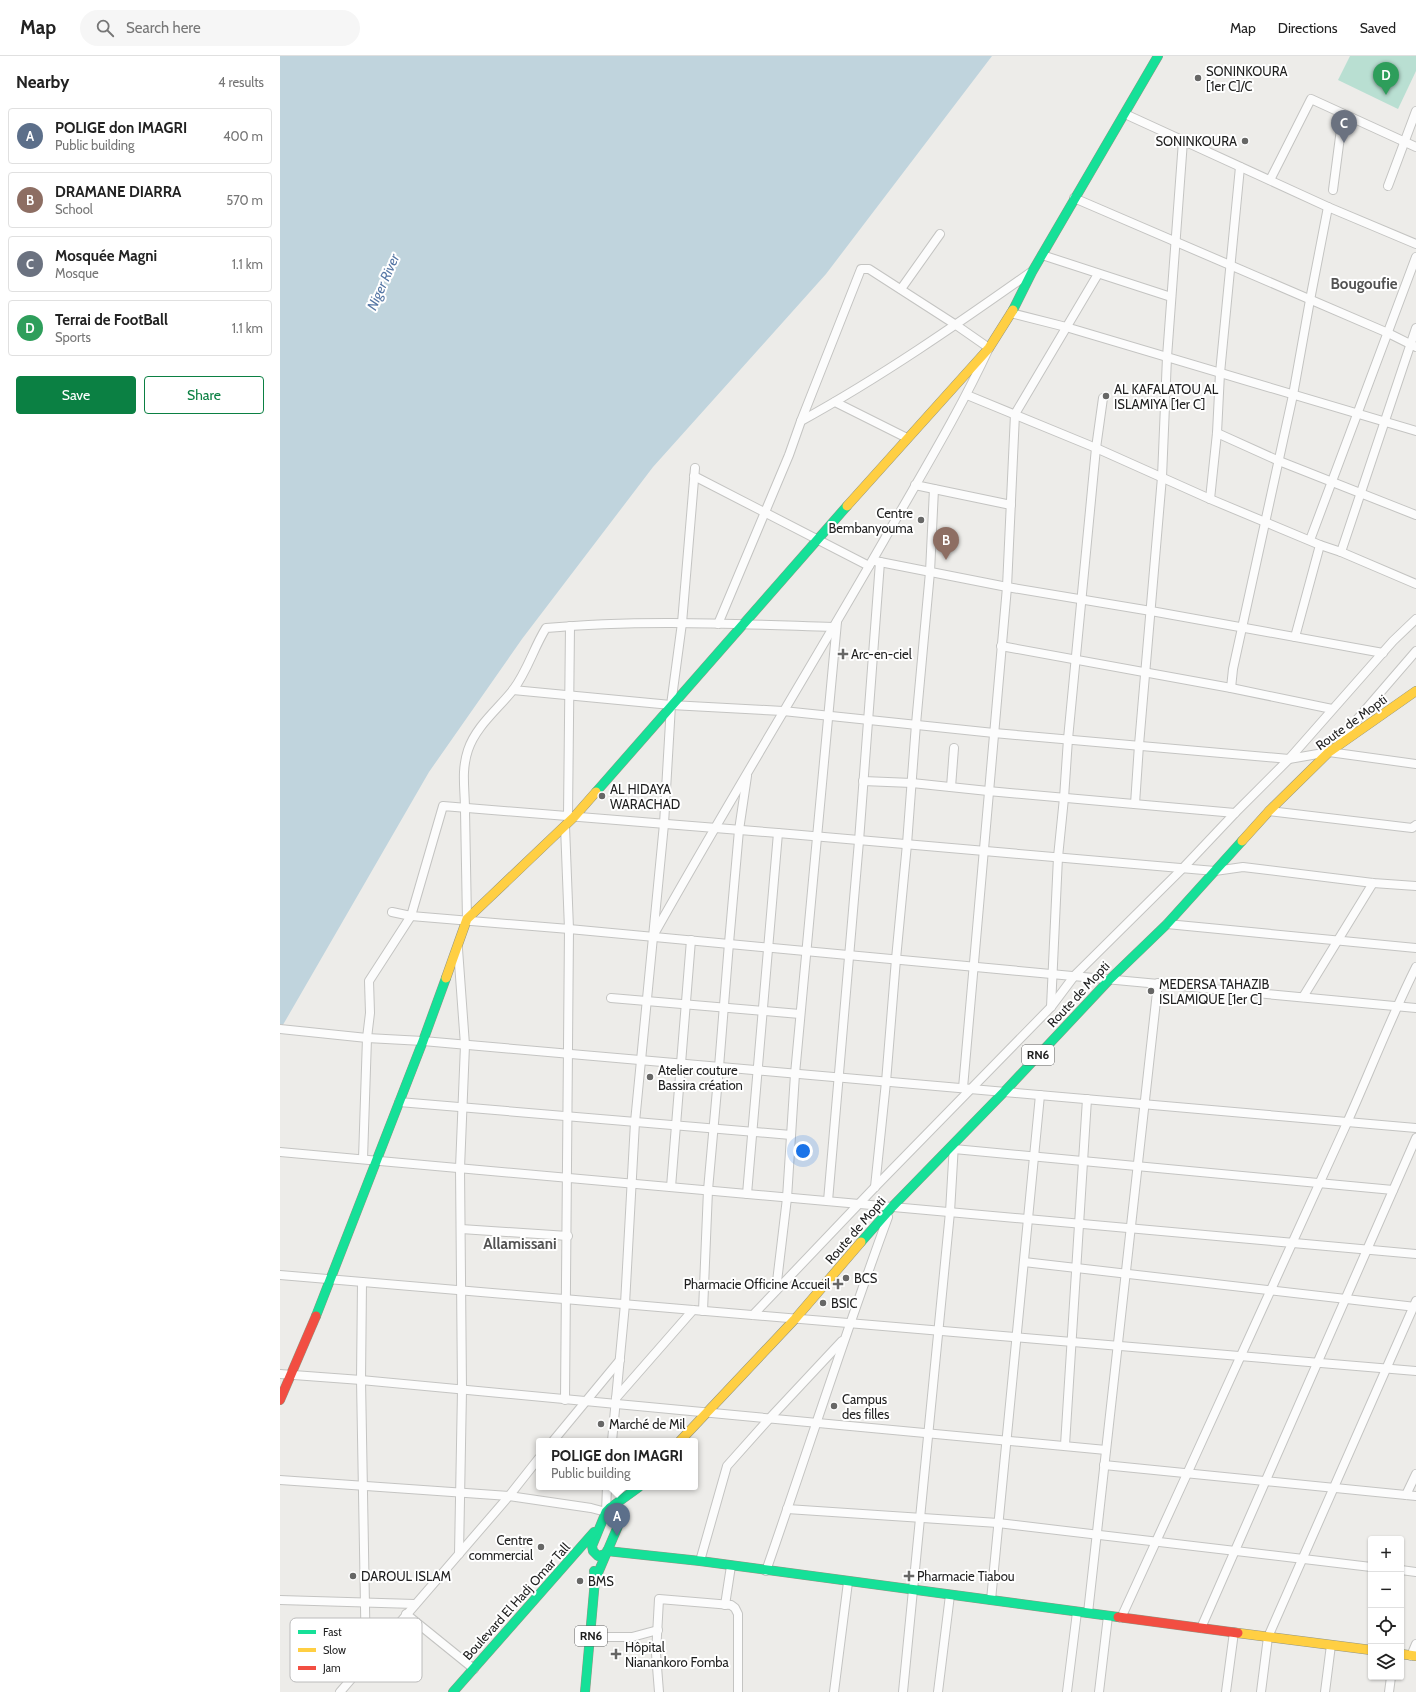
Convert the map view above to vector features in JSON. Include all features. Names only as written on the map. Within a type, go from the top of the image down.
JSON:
[{"type":"main road","points":[[280,1400],[292,1375],[331,1280],[423,1041],[467,919],[564,826],[571,816],[671,705],[906,438],[989,348],[1011,313],[1032,272],[1074,198],[1158,56]]},
{"type":"main road","name":"Route de Mopti","points":[[683,1438],[796,1319],[892,1207],[954,1146],[1110,979],[1166,924],[1269,811],[1329,752],[1416,691]]},
{"type":"main road","points":[[635,1490],[608,1510],[598,1528],[592,1544],[591,1549],[598,1556],[606,1552],[626,1552],[1368,1650]]},
{"type":"main road","points":[[606,1552],[621,1519],[637,1490]]},
{"type":"main road","points":[[608,1510],[619,1510],[621,1513],[621,1519]]},
{"type":"main road","name":"Boulevard El Hadj Omar Tall","points":[[453,1692],[598,1528]]},
{"type":"main road","points":[[614,1535],[619,1547],[626,1552]]},
{"type":"main road","name":"RN6","points":[[586,1692],[595,1580],[591,1549]]},
{"type":"main road","name":"RN6","points":[[595,1580],[606,1552]]},
{"type":"street","points":[[1270,180],[1311,99],[1416,147]]},
{"type":"street","points":[[1388,186],[1416,111]]},
{"type":"street","points":[[1125,114],[1328,207],[1416,244]]},
{"type":"street","points":[[1333,190],[1343,114]]},
{"type":"street","points":[[1135,804],[1162,477],[1167,357],[1183,141]]},
{"type":"street","points":[[1210,499],[1217,433],[1220,373],[1232,266],[1240,166]]},
{"type":"street","points":[[1074,198],[1388,333],[1413,346]]},
{"type":"street","points":[[1231,688],[1233,669],[1293,395],[1328,207]]},
{"type":"street","points":[[901,289],[940,234]]},
{"type":"street","points":[[1042,255],[1171,297]]},
{"type":"street","points":[[1310,540],[1416,257]]},
{"type":"street","points":[[653,936],[783,710],[874,563],[967,395],[989,348],[956,324],[869,269],[861,269],[789,455],[718,624]]},
{"type":"street","points":[[801,421],[835,402],[956,324],[1032,272]]},
{"type":"street","points":[[966,1089],[973,966],[1007,587],[1015,414],[1098,274]]},
{"type":"street","points":[[1011,313],[1066,327],[1416,431]]},
{"type":"street","points":[[1342,552],[1385,422],[1413,346],[1416,328]]},
{"type":"street","points":[[967,395],[1096,448],[1210,499],[1320,545],[1342,552],[1416,584]]},
{"type":"street","points":[[1051,1007],[1058,857],[1081,600],[1096,448],[1103,398]]},
{"type":"street","points":[[835,402],[906,438]]},
{"type":"street","points":[[1217,433],[1279,461],[1416,515]]},
{"type":"street","points":[[612,1438],[625,1304],[635,1122],[664,824],[671,705],[682,623],[694,468]]},
{"type":"street","points":[[694,476],[816,540],[874,563],[1383,653]]},
{"type":"street","points":[[916,485],[1011,505]]},
{"type":"street","points":[[874,1187],[886,1082],[896,959],[908,844],[916,724],[930,572],[934,489]]},
{"type":"street","points":[[1295,637],[1320,545]]},
{"type":"street","points":[[828,1201],[868,718],[874,563]]},
{"type":"street","points":[[776,1290],[787,1198],[800,1014],[838,619]]},
{"type":"street","points":[[753,1315],[966,1089],[1051,1007],[1075,975],[1183,868],[1289,759],[1332,709],[1416,619]]},
{"type":"street","points":[[467,919],[463,767],[468,749],[478,730],[513,690],[529,666],[536,645],[546,628],[590,624],[682,623],[833,627]]},
{"type":"street","points":[[570,626],[571,816]]},
{"type":"street","points":[[1002,646],[1231,688],[1332,709]]},
{"type":"street","points":[[1329,752],[1416,651]]},
{"type":"street","points":[[513,690],[671,705],[783,710],[868,718],[994,733],[1289,759],[1329,752],[1416,764]]},
{"type":"street","points":[[951,787],[954,748]]},
{"type":"street","points":[[703,1311],[708,1190],[713,1128],[720,1067],[739,830],[747,772]]},
{"type":"street","points":[[863,781],[912,783],[988,792],[1235,813]]},
{"type":"street","points":[[363,1159],[367,1038],[370,1013],[369,981],[411,916],[443,806],[778,833],[1215,871],[1243,867],[1373,883],[1416,886]]},
{"type":"street","points":[[1269,811],[1412,828],[1416,825]]},
{"type":"street","points":[[564,826],[569,929],[568,1236],[565,1400]]},
{"type":"street","points":[[747,1194],[756,1070],[778,833]]},
{"type":"street","points":[[1303,997],[1373,883]]},
{"type":"street","points":[[392,912],[411,916],[467,919],[653,936],[1416,1008]]},
{"type":"street","points":[[1166,924],[1416,948]]},
{"type":"street","points":[[671,1187],[691,940]]},
{"type":"street","points":[[457,947],[465,1045],[460,1168],[462,1390],[459,1554]]},
{"type":"street","points":[[1121,1618],[1269,1290],[1347,1122],[1396,1006],[1416,967]]},
{"type":"street","points":[[1088,1613],[1158,983]]},
{"type":"street","points":[[611,998],[800,1014]]},
{"type":"street","points":[[280,1029],[367,1038],[423,1041],[1416,1128]]},
{"type":"street","points":[[991,1600],[1040,1095]]},
{"type":"street","points":[[1065,1445],[1087,1098]]},
{"type":"street","points":[[399,1102],[791,1135]]},
{"type":"street","points":[[1201,1628],[1416,1138]]},
{"type":"street","points":[[903,1692],[937,1331],[950,1212],[954,1146],[1034,1156],[1393,1190]]},
{"type":"street","points":[[280,1152],[1416,1254]]},
{"type":"street","points":[[766,1571],[818,1423],[849,1323],[892,1207]]},
{"type":"street","points":[[461,1229],[568,1236]]},
{"type":"street","points":[[1024,1262],[1346,1299],[1415,1305],[1268,1637],[1262,1692]]},
{"type":"street","points":[[280,1275],[1416,1371]]},
{"type":"street","points":[[362,1282],[361,1380],[365,1618]]},
{"type":"street","points":[[615,1401],[693,1310]]},
{"type":"street","points":[[700,1561],[727,1466],[768,1418],[844,1338]]},
{"type":"street","points":[[555,1438],[584,1401],[620,1360]]},
{"type":"street","points":[[280,1374],[361,1380],[565,1400],[615,1401],[706,1412],[1106,1450]]},
{"type":"street","points":[[403,1618],[509,1496],[536,1462]]},
{"type":"street","points":[[1104,1465],[1416,1496]]},
{"type":"street","points":[[1406,1495],[1416,1474]]},
{"type":"street","points":[[280,1480],[509,1496],[608,1510],[607,1490]]},
{"type":"street","points":[[787,1509],[998,1523],[1368,1567]]},
{"type":"street","points":[[725,1605],[731,1566]]},
{"type":"street","points":[[1404,1570],[1416,1572]]},
{"type":"street","points":[[834,1692],[848,1582]]},
{"type":"street","points":[[938,1692],[950,1595]]},
{"type":"street","points":[[658,1692],[656,1654],[659,1599],[731,1605],[735,1608],[738,1614],[738,1692]]},
{"type":"street","points":[[280,1600],[415,1604]]},
{"type":"street","points":[[1067,1692],[1077,1612]]},
{"type":"street","points":[[406,1614],[411,1618]]},
{"type":"street","points":[[1099,1692],[1108,1616]]},
{"type":"street","points":[[422,1627],[474,1669]]},
{"type":"street","points":[[591,1637],[632,1637],[658,1630]]},
{"type":"street","points":[[1226,1692],[1234,1632]]},
{"type":"street","points":[[1413,1656],[1416,1644]]},
{"type":"street","points":[[1325,1692],[1331,1645]]},
{"type":"street","points":[[1389,1692],[1391,1680]]},
{"type":"street","points":[[340,1692],[349,1682]]},
{"type":"green space","points":[[1350,56],[1416,56],[1416,71],[1398,109],[1338,80]]},
{"type":"water","name":"Niger River","points":[[280,56],[992,56],[826,274],[653,467],[522,639],[429,772],[280,1030]]},
{"type":"traffic: fast","points":[[1013,310],[1032,272],[1158,56]]},
{"type":"traffic: fast","points":[[596,792],[847,506]]},
{"type":"traffic: fast","points":[[861,1242],[892,1207],[1004,1092],[1110,979],[1167,924],[1242,841]]},
{"type":"traffic: fast","points":[[316,1316],[446,978]]},
{"type":"traffic: fast","points":[[610,1508],[635,1490]]},
{"type":"traffic: fast","points":[[595,1580],[621,1519],[621,1513],[619,1510],[610,1508],[606,1512],[592,1546],[593,1551],[598,1556],[605,1554]]},
{"type":"traffic: fast","points":[[453,1692],[594,1532]]},
{"type":"traffic: fast","points":[[607,1551],[700,1561],[1118,1617]]},
{"type":"traffic: fast","points":[[585,1692],[595,1580],[594,1571]]},
{"type":"traffic: slow","points":[[847,506],[989,348],[1013,310]]},
{"type":"traffic: slow","points":[[1242,841],[1269,811],[1329,752],[1416,691]]},
{"type":"traffic: slow","points":[[446,978],[467,919],[574,817],[596,792]]},
{"type":"traffic: slow","points":[[683,1438],[795,1319],[861,1242]]},
{"type":"traffic: slow","points":[[1238,1633],[1368,1650]]},
{"type":"traffic: slow","points":[[1404,1654],[1416,1656]]},
{"type":"traffic: jam","points":[[280,1400],[316,1316]]},
{"type":"traffic: jam","points":[[1118,1617],[1238,1633]]},
{"type":"place","name":"SONINKOURA [1er C]/C","points":[[1198,78]]},
{"type":"place","name":"Terrai de FootBall","points":[[1386,95]]},
{"type":"place","name":"SONINKOURA","points":[[1245,141]]},
{"type":"place","name":"Mosquée Magni","points":[[1344,143]]},
{"type":"place","name":"AL KAFALATOU AL ISLAMIYA [1er C]","points":[[1106,396]]},
{"type":"place","name":"Centre Bembanyouma","points":[[921,520]]},
{"type":"place","name":"DRAMANE DIARRA","points":[[946,560]]},
{"type":"place","name":"Arc-en-ciel","points":[[843,654]]},
{"type":"place","name":"AL HIDAYA WARACHAD","points":[[602,796]]},
{"type":"place","name":"MEDERSA TAHAZIB ISLAMIQUE [1er C]","points":[[1151,991]]},
{"type":"place","name":"Atelier couture Bassira création","points":[[650,1077]]},
{"type":"place","name":"BCS","points":[[846,1278]]},
{"type":"place","name":"Pharmacie Officine Accueil","points":[[838,1284]]},
{"type":"place","name":"BSIC","points":[[823,1303]]},
{"type":"place","name":"Campus des filles","points":[[834,1406]]},
{"type":"place","name":"Marché de Mil","points":[[601,1424]]},
{"type":"place","name":"POLIGE don IMAGRI","points":[[617,1536]]},
{"type":"place","name":"Centre commercial","points":[[541,1547]]},
{"type":"place","name":"DAROUL ISLAM","points":[[353,1576]]},
{"type":"place","name":"Pharmacie Tiabou","points":[[909,1576]]},
{"type":"place","name":"BMS","points":[[580,1581]]},
{"type":"place","name":"Hôpital Nianankoro Fomba","points":[[616,1654]]},
{"type":"district","name":"Bougoufie","points":[[1364,284]]},
{"type":"district","name":"Allamissani","points":[[520,1244]]}]
